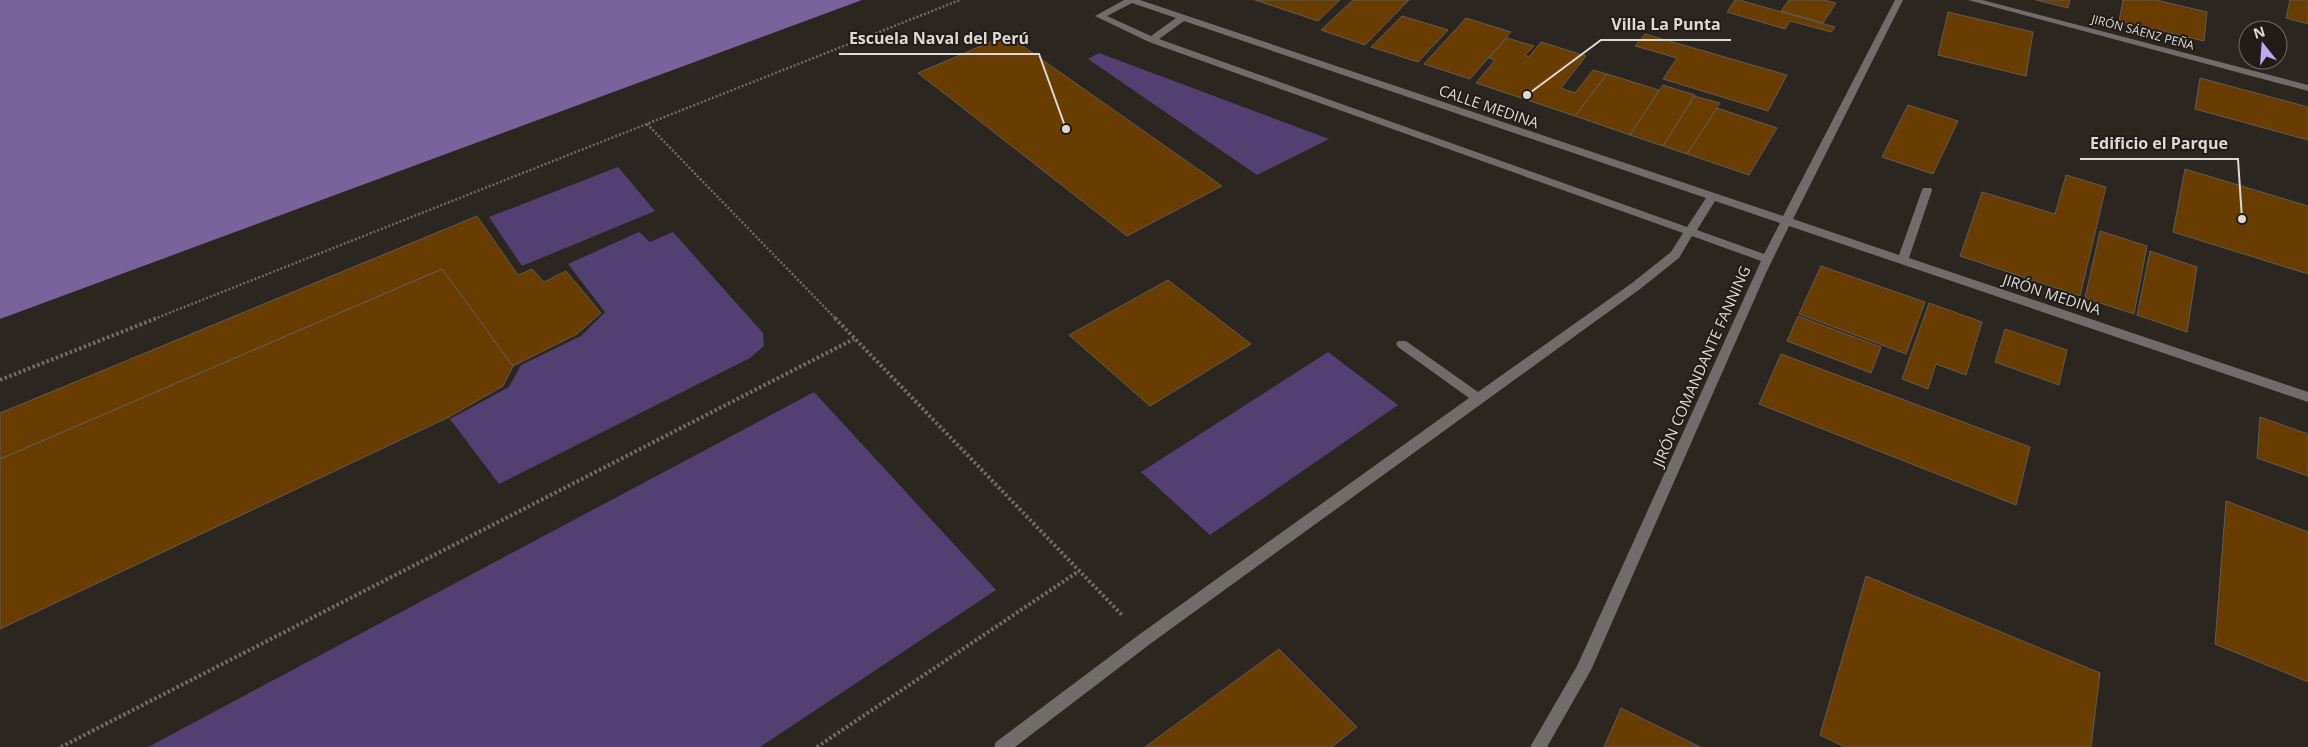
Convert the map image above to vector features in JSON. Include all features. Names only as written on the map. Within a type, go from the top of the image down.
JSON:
[{"type":"street","name":"CALLE MEDINA","points":[[1131,0],[1786,222]]},
{"type":"street","points":[[1131,0],[1100,16],[1152,40],[1691,230],[1767,259]]},
{"type":"street","name":"JIRÓN COMANDANTE FANNING","points":[[1538,747],[1583,670],[1767,259],[1899,0]]},
{"type":"street","name":"JIRÓN SÁENZ PEÑA","points":[[1972,0],[2308,88]]},
{"type":"street","points":[[1152,40],[1182,18]]},
{"type":"street","points":[[1902,261],[1928,190]]},
{"type":"street","points":[[1002,747],[1145,639],[1636,286],[1674,255],[1712,197]]},
{"type":"street","name":"JIRÓN MEDINA","points":[[1786,222],[2308,396]]},
{"type":"street","points":[[1402,344],[1478,398]]},
{"type":"path","points":[[0,380],[960,0]]},
{"type":"path","points":[[648,124],[1145,639]]},
{"type":"path","points":[[61,747],[854,339]]},
{"type":"path","points":[[817,747],[1079,571]]},
{"type":"shaded area","points":[[0,0],[862,0],[0,319]]},
{"type":"shaded area","points":[[1099,53],[1329,139],[1257,175],[1088,59]]},
{"type":"shaded area","points":[[618,167],[655,211],[522,266],[489,217]]},
{"type":"shaded area","points":[[639,232],[650,242],[673,232],[763,333],[764,346],[750,358],[499,484],[450,419],[509,387],[521,365],[581,336],[605,312],[568,264]]},
{"type":"shaded area","points":[[1328,352],[1398,405],[1210,535],[1141,472]]},
{"type":"shaded area","points":[[814,392],[996,590],[760,747],[148,747]]},
{"type":"building","points":[[1255,0],[1340,0],[1318,21]]},
{"type":"building","points":[[1353,0],[1409,0],[1365,45],[1321,30]]},
{"type":"building","points":[[1735,0],[1835,27],[1831,32],[1790,21],[1785,29],[1727,12]]},
{"type":"building","points":[[1789,0],[1824,0],[1836,3],[1823,23],[1781,11]]},
{"type":"building","points":[[2036,0],[2070,0],[2068,8]]},
{"type":"building","points":[[2123,0],[2156,0],[2207,12],[2204,41],[2119,21]]},
{"type":"building","points":[[2290,0],[2308,0],[2308,24],[2286,18]]},
{"type":"building","points":[[1948,12],[2033,32],[2026,76],[1938,55]]},
{"type":"building","points":[[1402,16],[1448,30],[1418,62],[1371,47]]},
{"type":"building","points":[[1466,18],[1511,32],[1470,79],[1424,64]]},
{"type":"building","points":[[1645,34],[1787,75],[1768,111],[1663,79],[1677,58],[1635,46]]},
{"type":"building","points":[[1007,35],[1222,186],[1127,236],[918,73]]},
{"type":"building","points":[[1507,38],[1534,46],[1525,55],[1529,57],[1541,42],[1586,56],[1561,88],[1575,93],[1593,70],[1607,74],[1575,116],[1476,83],[1495,60],[1489,58]]},
{"type":"building","points":[[1607,74],[1659,90],[1630,135],[1575,116]]},
{"type":"building","points":[[2200,78],[2308,107],[2308,140],[2195,109]]},
{"type":"building","points":[[1663,85],[1695,95],[1663,146],[1630,135]]},
{"type":"building","points":[[1694,96],[1720,103],[1687,154],[1663,146]]},
{"type":"building","points":[[1908,105],[1958,121],[1933,174],[1882,157]]},
{"type":"building","points":[[1717,108],[1777,128],[1749,175],[1687,154]]},
{"type":"building","points":[[2185,169],[2308,206],[2308,274],[2173,232]]},
{"type":"building","points":[[2066,175],[2106,187],[2080,296],[1960,256],[1982,192],[2055,214]]},
{"type":"building","points":[[477,216],[518,275],[532,269],[544,282],[566,271],[601,313],[577,334],[513,366],[442,269],[0,459],[0,413]]},
{"type":"building","points":[[2100,231],[2147,246],[2134,314],[2085,298]]},
{"type":"building","points":[[2150,251],[2197,267],[2187,332],[2137,315]]},
{"type":"building","points":[[1821,266],[1925,302],[1906,354],[1799,314]]},
{"type":"building","points":[[442,269],[513,366],[503,386],[449,417],[0,629],[0,459]]},
{"type":"building","points":[[1168,280],[1251,344],[1150,406],[1069,335]]},
{"type":"building","points":[[1929,303],[1982,322],[1966,375],[1936,364],[1928,389],[1902,379]]},
{"type":"building","points":[[1798,316],[1881,347],[1871,373],[1787,341]]},
{"type":"building","points":[[2005,329],[2067,350],[2059,385],[1995,362]]},
{"type":"building","points":[[1781,354],[2030,447],[2016,505],[1759,404]]},
{"type":"building","points":[[2260,417],[2308,434],[2308,476],[2257,458]]},
{"type":"building","points":[[2226,501],[2308,532],[2308,682],[2215,644]]},
{"type":"building","points":[[1866,576],[2100,673],[2091,747],[1845,747],[1820,735]]},
{"type":"building","points":[[1279,649],[1357,727],[1332,747],[1145,747]]},
{"type":"building","points":[[1621,708],[1700,747],[1604,747]]},
{"type":"place","name":"Villa La Punta","points":[[1527,95]]},
{"type":"place","name":"Escuela Naval del Perú","points":[[1066,129]]},
{"type":"place","name":"Edificio el Parque","points":[[2242,219]]}]
